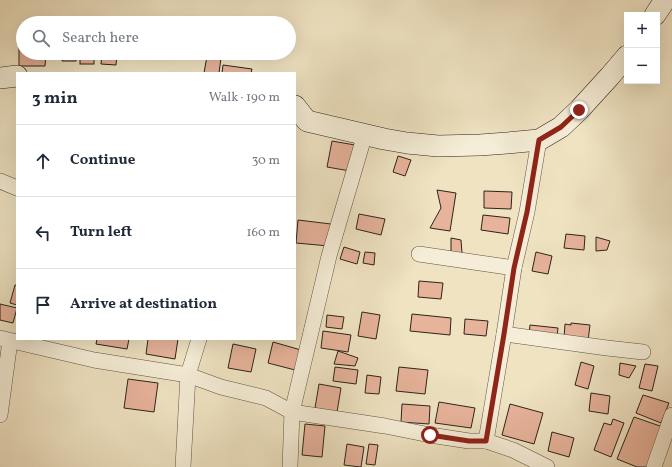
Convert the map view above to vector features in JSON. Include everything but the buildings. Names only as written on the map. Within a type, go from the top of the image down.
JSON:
[{"type":"main road","points":[[657,12],[665,0]]},
{"type":"main road","points":[[296,107],[307,120],[384,139],[407,143],[438,146],[500,144],[539,140],[561,127],[579,110],[624,60]]},
{"type":"main road","points":[[0,78],[16,76]]},
{"type":"street","points":[[290,467],[292,412],[329,256],[365,134]]},
{"type":"street","points":[[486,441],[514,268],[527,212],[539,140]]},
{"type":"street","points":[[0,181],[16,188]]},
{"type":"street","points":[[419,254],[514,268]]},
{"type":"street","points":[[504,334],[643,352]]},
{"type":"street","points":[[0,415],[5,339],[29,342],[94,360],[188,375],[222,387],[266,398],[292,412],[385,426],[469,441],[486,441],[513,450],[540,465]]},
{"type":"street","points":[[183,467],[188,375],[199,340]]},
{"type":"street","points":[[654,467],[672,415]]},
{"type":"route","points":[[430,435],[469,441],[486,441],[514,268],[527,212],[539,140],[561,127],[579,110]]}]
